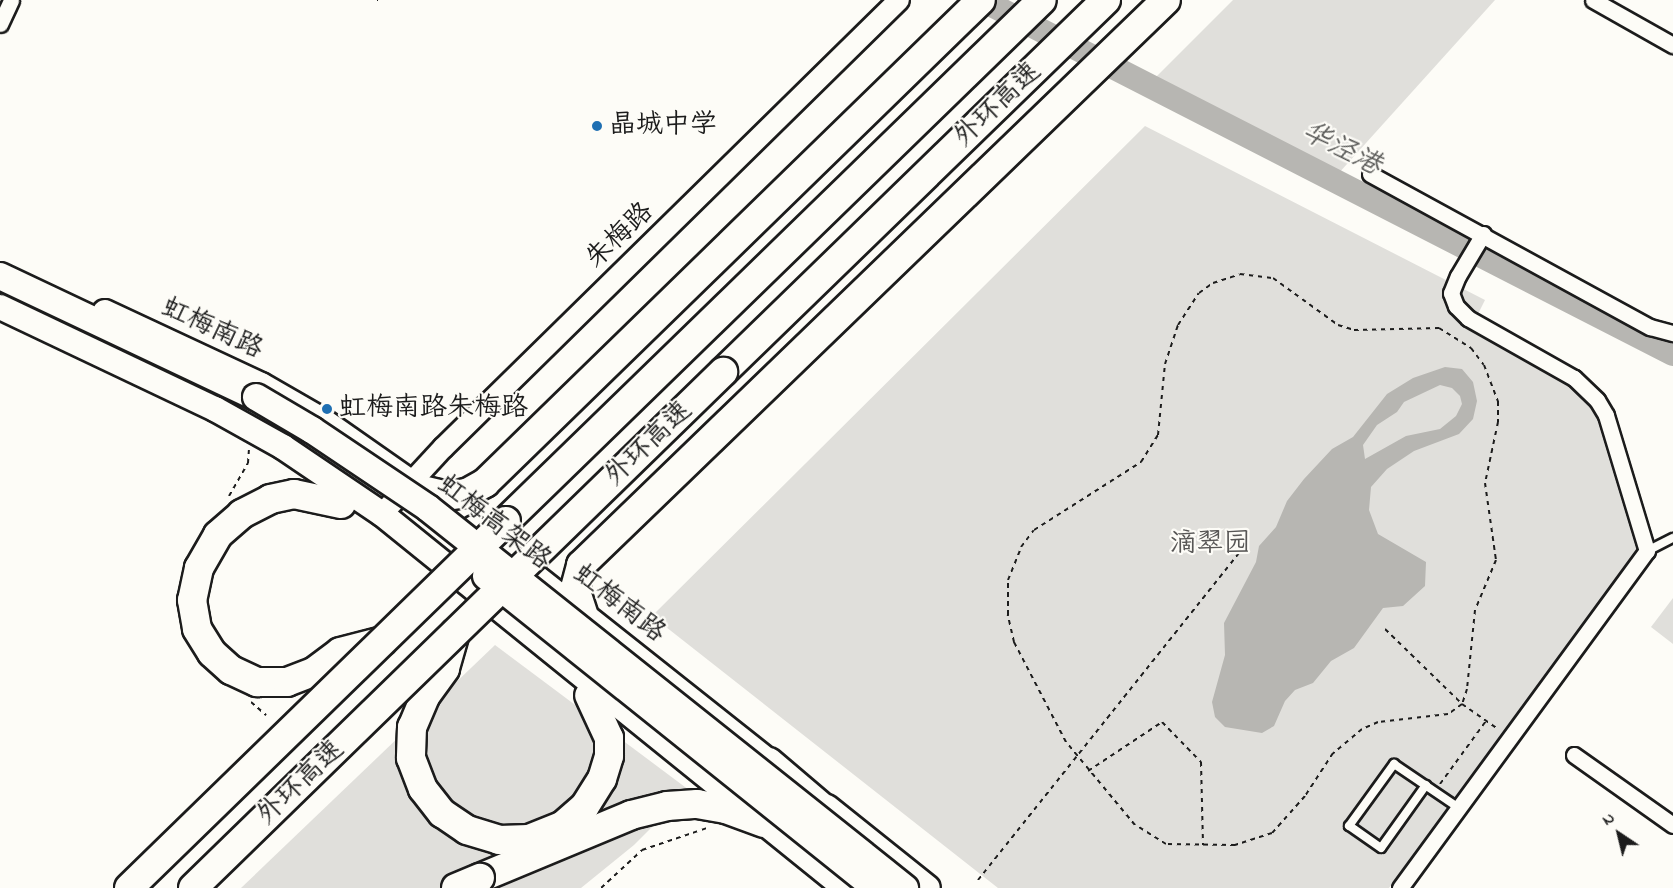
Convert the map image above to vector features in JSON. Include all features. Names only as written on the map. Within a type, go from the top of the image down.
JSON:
[{"type":"highway","points":[[419,486],[447,496],[467,493],[485,483],[981,0]]},
{"type":"highway","name":"外环高速","points":[[193,888],[1106,0]]},
{"type":"highway","points":[[583,613],[575,588],[581,565],[1166,0]]},
{"type":"highway","name":"外环高速","points":[[129,888],[1040,2]]},
{"type":"highway","name":"虹梅高架路","points":[[0,276],[256,397],[331,443],[428,508],[905,888]]},
{"type":"highway","name":"虹梅高架路","points":[[0,292],[183,377],[307,445],[419,522],[875,888]]},
{"type":"highway","points":[[341,504],[294,494],[271,499],[242,514],[218,535],[199,568],[192,600],[197,629],[212,653],[231,670],[257,681],[287,682],[315,672],[340,652],[382,641]]},
{"type":"highway","points":[[455,633],[445,669],[425,697],[412,727],[411,758],[423,789],[442,813],[467,830],[499,840],[529,839],[562,826],[585,806],[602,779],[609,756],[609,738],[589,695]]},
{"type":"highway","points":[[769,761],[920,888]]},
{"type":"highway","points":[[468,883],[631,815],[666,806],[697,804],[726,809],[764,823]]},
{"type":"main road","name":"虹梅南路","points":[[0,262],[261,385],[322,420],[419,486],[583,613],[928,888]]},
{"type":"main road","points":[[0,308],[215,409],[283,447],[382,514],[845,888]]},
{"type":"main road","points":[[72,342],[85,362],[212,422],[341,504],[695,778],[730,795]]},
{"type":"street","points":[[0,24],[11,0]]},
{"type":"street","name":"朱梅路","points":[[382,514],[419,486],[899,0]]},
{"type":"street","points":[[1593,0],[1614,5],[1673,45]]},
{"type":"street","points":[[1370,174],[1650,327],[1673,333]]},
{"type":"street","points":[[1400,888],[1647,551],[1606,415],[1597,400],[1574,378],[1468,318],[1456,306],[1451,293],[1458,276],[1483,234]]},
{"type":"street","points":[[1574,755],[1673,825]]},
{"type":"lane","points":[[1647,551],[1673,538]]},
{"type":"lane","points":[[1426,785],[1381,848],[1349,826],[1394,764],[1426,785],[1435,791],[1459,808]]},
{"type":"path","points":[[1240,274],[1273,278],[1338,325],[1354,330],[1439,328],[1471,348],[1488,373],[1498,401],[1498,422],[1485,483],[1496,560],[1473,619],[1467,689],[1462,704],[1448,714],[1378,722],[1362,729],[1333,753],[1305,796],[1272,833],[1235,845],[1203,845],[1166,844],[1148,836],[1088,771],[1039,695],[1014,642],[1007,597],[1013,563],[1034,530],[1141,462],[1158,435],[1165,364],[1178,325],[1199,293],[1213,283],[1240,274]]},
{"type":"path","points":[[978,880],[1241,550]]},
{"type":"path","points":[[1385,629],[1462,704],[1510,738]]},
{"type":"path","points":[[1435,791],[1486,720]]},
{"type":"path","points":[[1088,771],[1162,722],[1201,762],[1203,845]]},
{"type":"path","points":[[601,888],[642,850],[716,825]]},
{"type":"green space","points":[[1233,0],[1495,0],[1338,174],[1149,84]]},
{"type":"green space","name":"滴翠园","points":[[1145,126],[1485,300],[1473,324],[1581,385],[1601,414],[1641,545],[1389,888],[998,888],[652,616]]},
{"type":"green space","points":[[1673,598],[1673,644],[1651,627]]},
{"type":"green space","points":[[495,645],[689,790],[634,845],[581,888],[241,888]]},
{"type":"shaded area","points":[[1445,367],[1462,369],[1473,382],[1477,401],[1473,419],[1459,434],[1414,451],[1387,469],[1371,487],[1369,510],[1378,534],[1426,562],[1425,586],[1403,606],[1383,608],[1354,648],[1331,661],[1313,683],[1295,690],[1285,701],[1274,726],[1262,733],[1225,727],[1215,717],[1212,702],[1225,655],[1224,623],[1256,562],[1259,546],[1276,527],[1287,501],[1304,479],[1332,449],[1353,437],[1387,394],[1413,378]],"holes":[[[1440,385],[1452,388],[1460,396],[1462,404],[1456,416],[1440,429],[1406,436],[1365,459],[1363,445],[1377,425],[1397,412],[1404,402]]]},
{"type":"waterway","name":"华泾港","points":[[982,0],[1673,354]]},
{"type":"place","name":"晶城中学","points":[[597,126]]},
{"type":"place","name":"虹梅南路朱梅路","points":[[327,409]]}]
